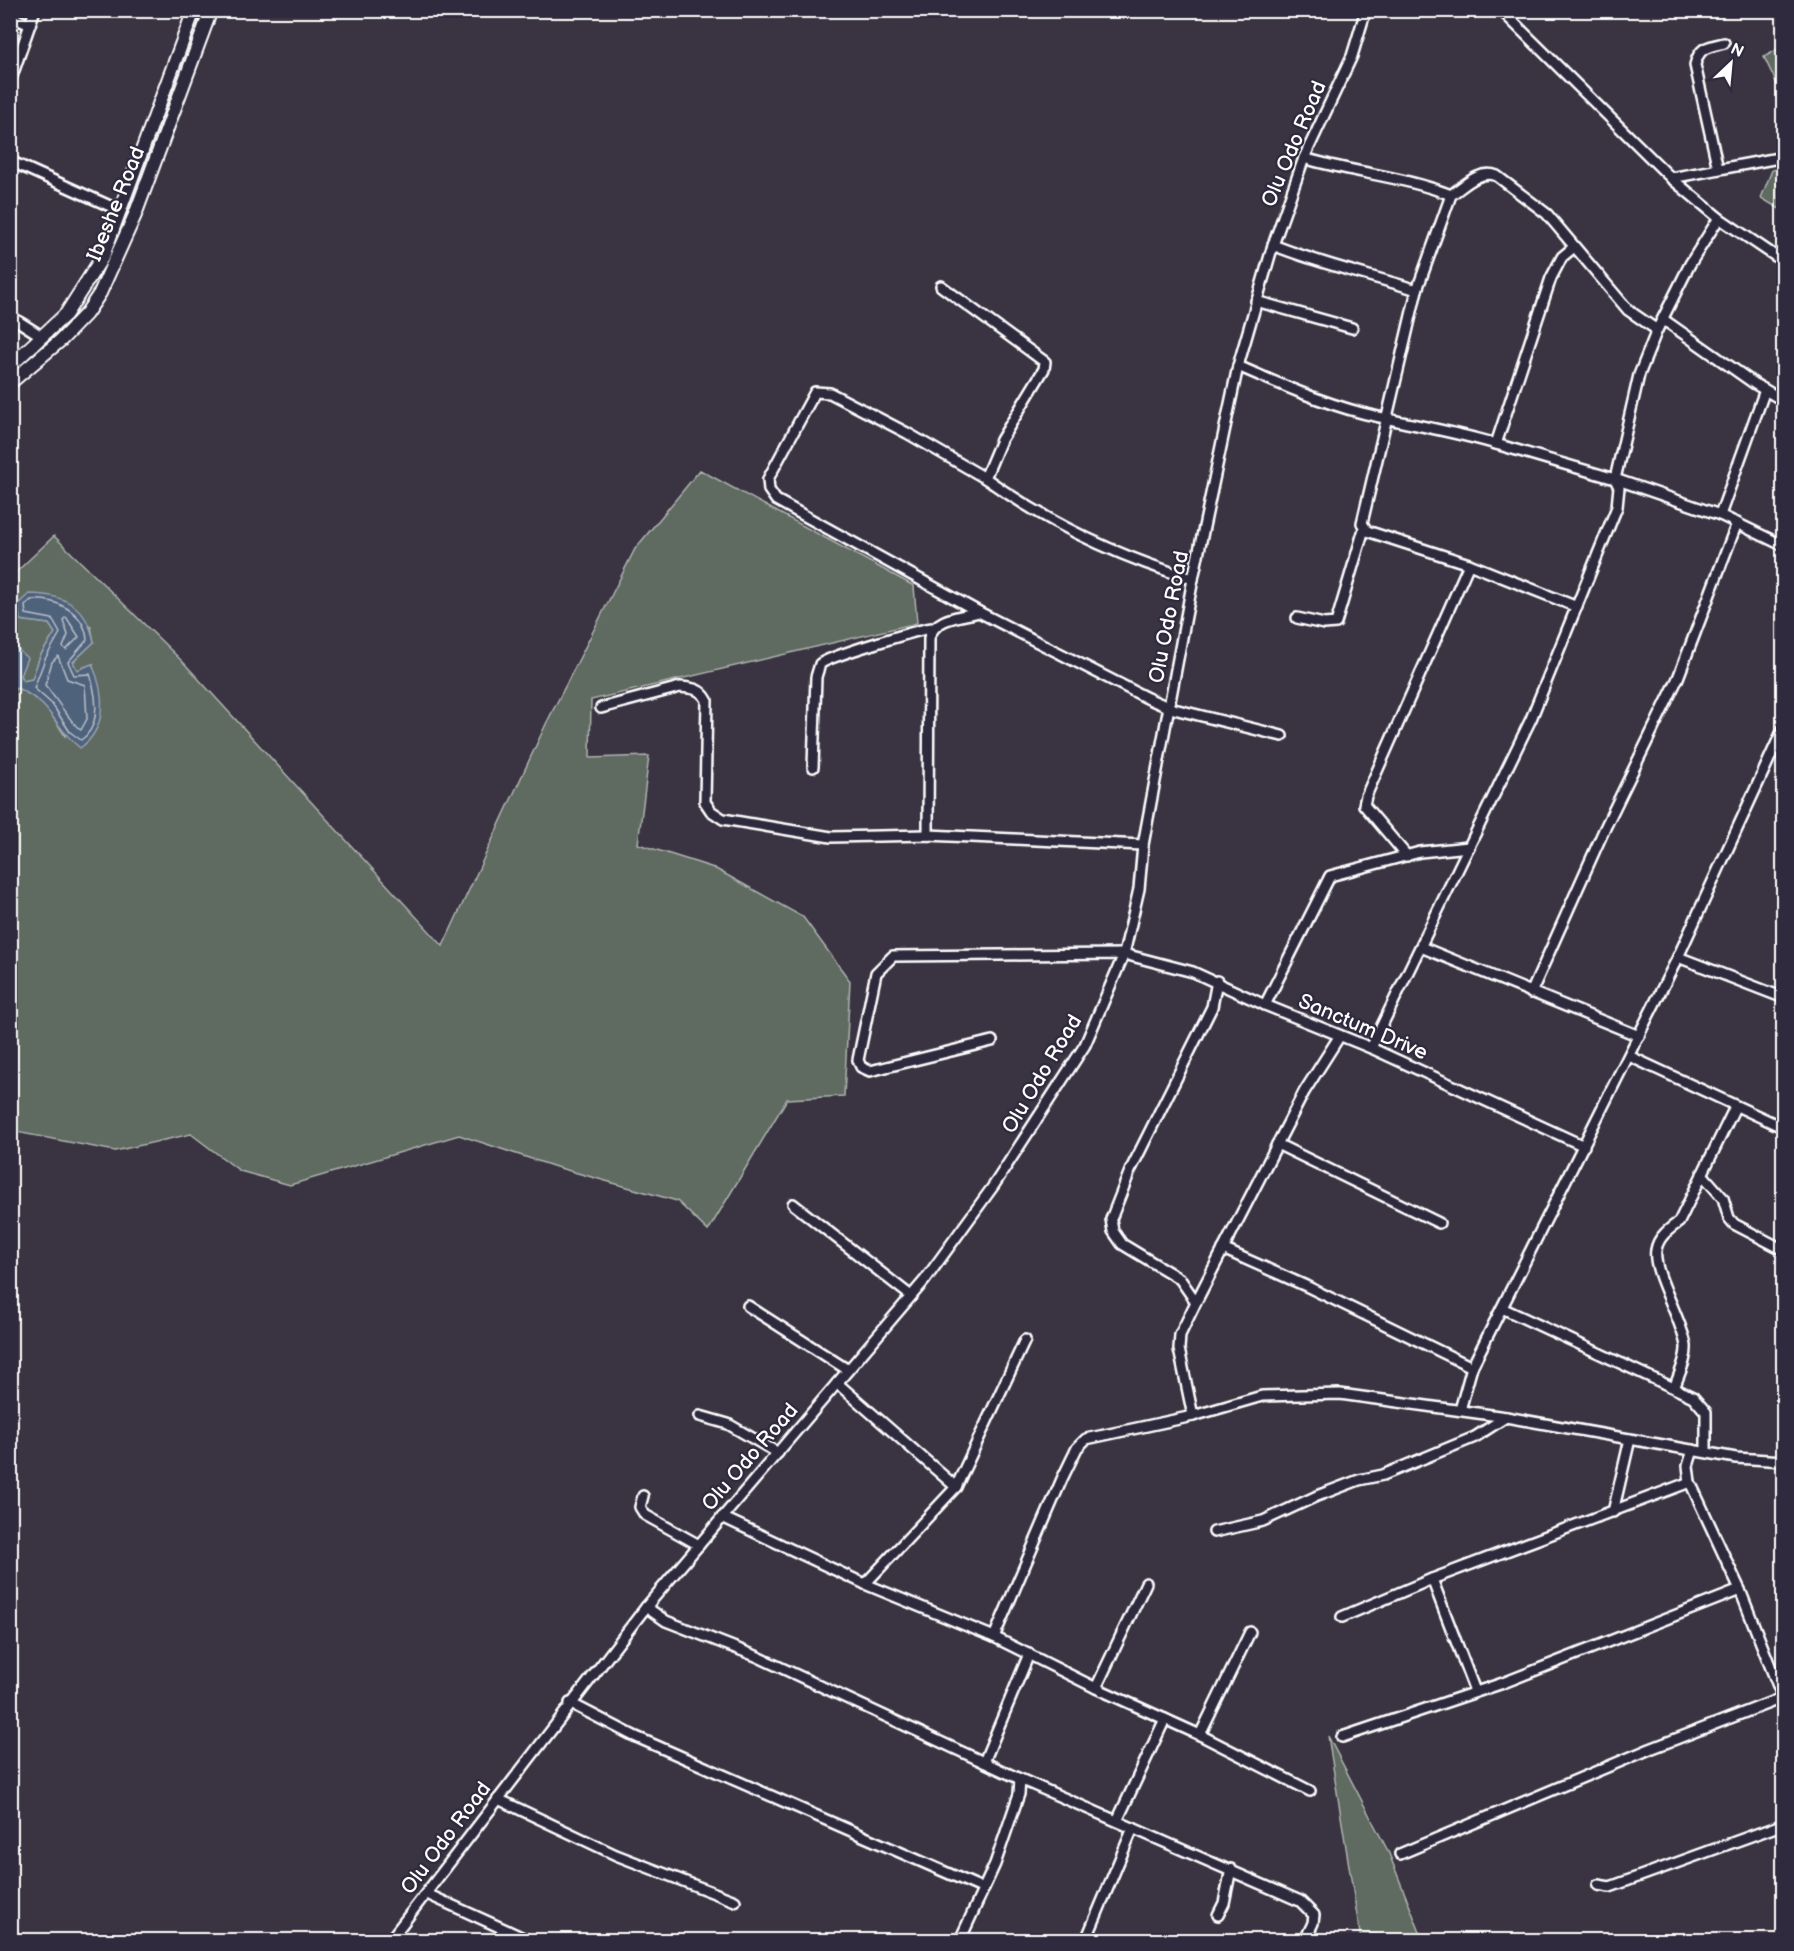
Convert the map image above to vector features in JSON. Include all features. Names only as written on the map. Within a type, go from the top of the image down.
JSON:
[{"type":"main road","name":"Ibeshe Road","points":[[10,366],[43,338],[78,298],[103,256],[194,10]]},
{"type":"main road","name":"Ibeshe Road","points":[[10,383],[61,340],[86,314],[100,293],[135,215],[211,10]]},
{"type":"street","points":[[10,82],[35,10]]},
{"type":"street","name":"Olu Odo Road","points":[[390,1941],[570,1703],[646,1607],[911,1296],[994,1185],[1085,1045],[1124,954],[1138,889],[1143,845],[1193,579],[1238,366],[1273,245],[1304,158],[1352,56],[1366,10]]},
{"type":"street","points":[[1501,10],[1671,178],[1719,218],[1784,262]]},
{"type":"street","points":[[10,16],[30,25]]},
{"type":"street","points":[[1718,169],[1695,65],[1701,49],[1724,43]]},
{"type":"street","points":[[1671,178],[1784,157]]},
{"type":"street","points":[[1304,158],[1331,166],[1415,183],[1450,195]]},
{"type":"street","points":[[10,161],[121,211]]},
{"type":"street","points":[[1297,618],[1324,624],[1336,623],[1364,528],[1362,523],[1418,290],[1450,195],[1481,174],[1489,173],[1497,176],[1547,214],[1628,310],[1657,330]]},
{"type":"street","points":[[1371,1048],[1531,719],[1617,507],[1619,487],[1615,479],[1639,375],[1657,330],[1690,264],[1719,218]]},
{"type":"street","points":[[1273,245],[1326,265],[1357,271],[1418,290]]},
{"type":"street","points":[[1496,444],[1551,278],[1562,256],[1574,247]]},
{"type":"street","points":[[941,286],[1045,362],[1044,369],[1001,440],[985,478]]},
{"type":"street","points":[[1256,301],[1352,328]]},
{"type":"street","points":[[10,316],[43,338]]},
{"type":"street","points":[[1664,320],[1784,401]]},
{"type":"street","points":[[1238,366],[1300,393],[1362,413],[1447,430],[1615,479],[1720,515],[1784,546]]},
{"type":"street","points":[[1720,515],[1765,390]]},
{"type":"street","points":[[1193,579],[1110,550],[1033,508],[908,433],[830,393],[815,392],[768,479],[769,490],[776,500],[980,612],[1170,708],[1282,736]]},
{"type":"street","points":[[1531,993],[1604,830],[1678,678],[1737,523]]},
{"type":"street","points":[[1364,528],[1469,564],[1577,607]]},
{"type":"street","points":[[1407,856],[1364,805],[1469,564]]},
{"type":"street","points":[[813,767],[816,677],[820,664],[834,655],[865,649],[922,629],[932,628],[941,622],[980,612]]},
{"type":"street","points":[[928,835],[929,638],[932,628]]},
{"type":"street","points":[[601,708],[680,687],[694,688],[704,693],[707,700],[705,802],[711,811],[723,819],[831,837],[928,835],[1143,845]]},
{"type":"street","points":[[1460,1410],[1472,1367],[1678,957],[1781,741],[1784,727]]},
{"type":"street","points":[[1265,1005],[1330,876],[1407,856],[1469,847]]},
{"type":"street","points":[[1421,946],[1639,1036]]},
{"type":"street","name":"Sanctum Drive","points":[[992,1041],[870,1071],[861,1067],[858,1060],[876,973],[892,956],[1124,954],[1193,972],[1217,981],[1265,1005],[1339,1037],[1371,1048],[1584,1146]]},
{"type":"street","points":[[1678,957],[1784,998]]},
{"type":"street","points":[[1196,1302],[1180,1279],[1122,1244],[1113,1230],[1111,1219],[1130,1171],[1208,1016],[1217,981]]},
{"type":"street","points":[[1193,1416],[1179,1349],[1180,1335],[1304,1092],[1339,1037]]},
{"type":"street","points":[[1629,1056],[1784,1128]]},
{"type":"street","points":[[1675,1386],[1686,1348],[1680,1324],[1655,1259],[1656,1248],[1664,1233],[1678,1222],[1735,1107]]},
{"type":"street","points":[[1277,1144],[1439,1222]]},
{"type":"street","points":[[1702,1174],[1723,1198],[1729,1218],[1734,1224],[1784,1250]]},
{"type":"street","points":[[793,1204],[911,1296]]},
{"type":"street","points":[[1223,1249],[1306,1286],[1472,1367]]},
{"type":"street","points":[[748,1306],[848,1370]]},
{"type":"street","points":[[1502,1308],[1675,1386],[1699,1401],[1706,1412],[1706,1452]]},
{"type":"street","points":[[865,1584],[956,1487],[1025,1340]]},
{"type":"street","points":[[837,1383],[956,1487]]},
{"type":"street","points":[[994,1637],[1077,1448],[1086,1439],[1193,1416],[1262,1396],[1340,1394],[1506,1417],[1736,1458],[1784,1461]]},
{"type":"street","points":[[700,1416],[728,1424],[778,1453]]},
{"type":"street","points":[[1214,1532],[1263,1521],[1317,1496],[1359,1480],[1383,1475],[1475,1437],[1506,1417]]},
{"type":"street","points":[[1613,1512],[1630,1439]]},
{"type":"street","points":[[1400,1854],[1650,1749],[1783,1700],[1740,1590],[1690,1482],[1688,1466],[1694,1450]]},
{"type":"street","points":[[1342,1617],[1432,1579],[1690,1482]]},
{"type":"street","points":[[644,1496],[640,1507],[645,1515],[699,1545]]},
{"type":"street","points":[[722,1517],[865,1584],[994,1637],[1096,1688],[1200,1735],[1310,1791]]},
{"type":"street","points":[[1432,1579],[1475,1691]]},
{"type":"street","points":[[1096,1688],[1146,1583]]},
{"type":"street","points":[[1342,1737],[1503,1683],[1740,1590]]},
{"type":"street","points":[[646,1607],[666,1621],[756,1656],[1020,1779],[1231,1869],[1308,1906],[1314,1915],[1305,1941]]},
{"type":"street","points":[[1200,1735],[1250,1632]]},
{"type":"street","points":[[984,1762],[1029,1654]]},
{"type":"street","points":[[570,1703],[634,1736],[984,1889]]},
{"type":"street","points":[[1118,1821],[1165,1719]]},
{"type":"street","points":[[960,1941],[984,1889],[1019,1794],[1020,1779]]},
{"type":"street","points":[[498,1798],[616,1855],[735,1901]]},
{"type":"street","points":[[1598,1885],[1610,1887],[1784,1824]]},
{"type":"street","points":[[1088,1940],[1133,1828]]},
{"type":"street","points":[[1218,1915],[1224,1903],[1231,1869]]},
{"type":"street","points":[[427,1894],[528,1941]]},
{"type":"shaded area","points":[[1783,46],[1783,89],[1778,86],[1764,57]]},
{"type":"shaded area","points":[[1784,167],[1783,211],[1761,198],[1772,170]]},
{"type":"shaded area","points":[[700,470],[914,586],[917,623],[591,700],[590,758],[649,756],[638,844],[714,868],[803,917],[850,981],[844,1096],[787,1099],[708,1231],[677,1201],[556,1167],[459,1135],[290,1185],[240,1171],[191,1134],[115,1151],[11,1131],[11,691],[17,688],[40,702],[65,736],[93,664],[77,670],[73,662],[94,642],[91,627],[20,620],[49,624],[55,633],[40,656],[32,679],[23,681],[20,675],[26,658],[11,643],[10,578],[54,536],[183,662],[443,946],[546,724],[635,549]]},
{"type":"shaded area","points":[[1328,1736],[1388,1851],[1423,1940],[1361,1940]]},
{"type":"water","points":[[29,594],[53,596],[72,604],[86,619],[91,630],[94,642],[73,662],[77,670],[92,664],[100,687],[100,720],[96,731],[80,748],[39,701],[17,688],[11,691],[11,643],[27,658],[20,676],[23,681],[32,679],[40,656],[55,633],[49,624],[20,620],[18,604]]}]
